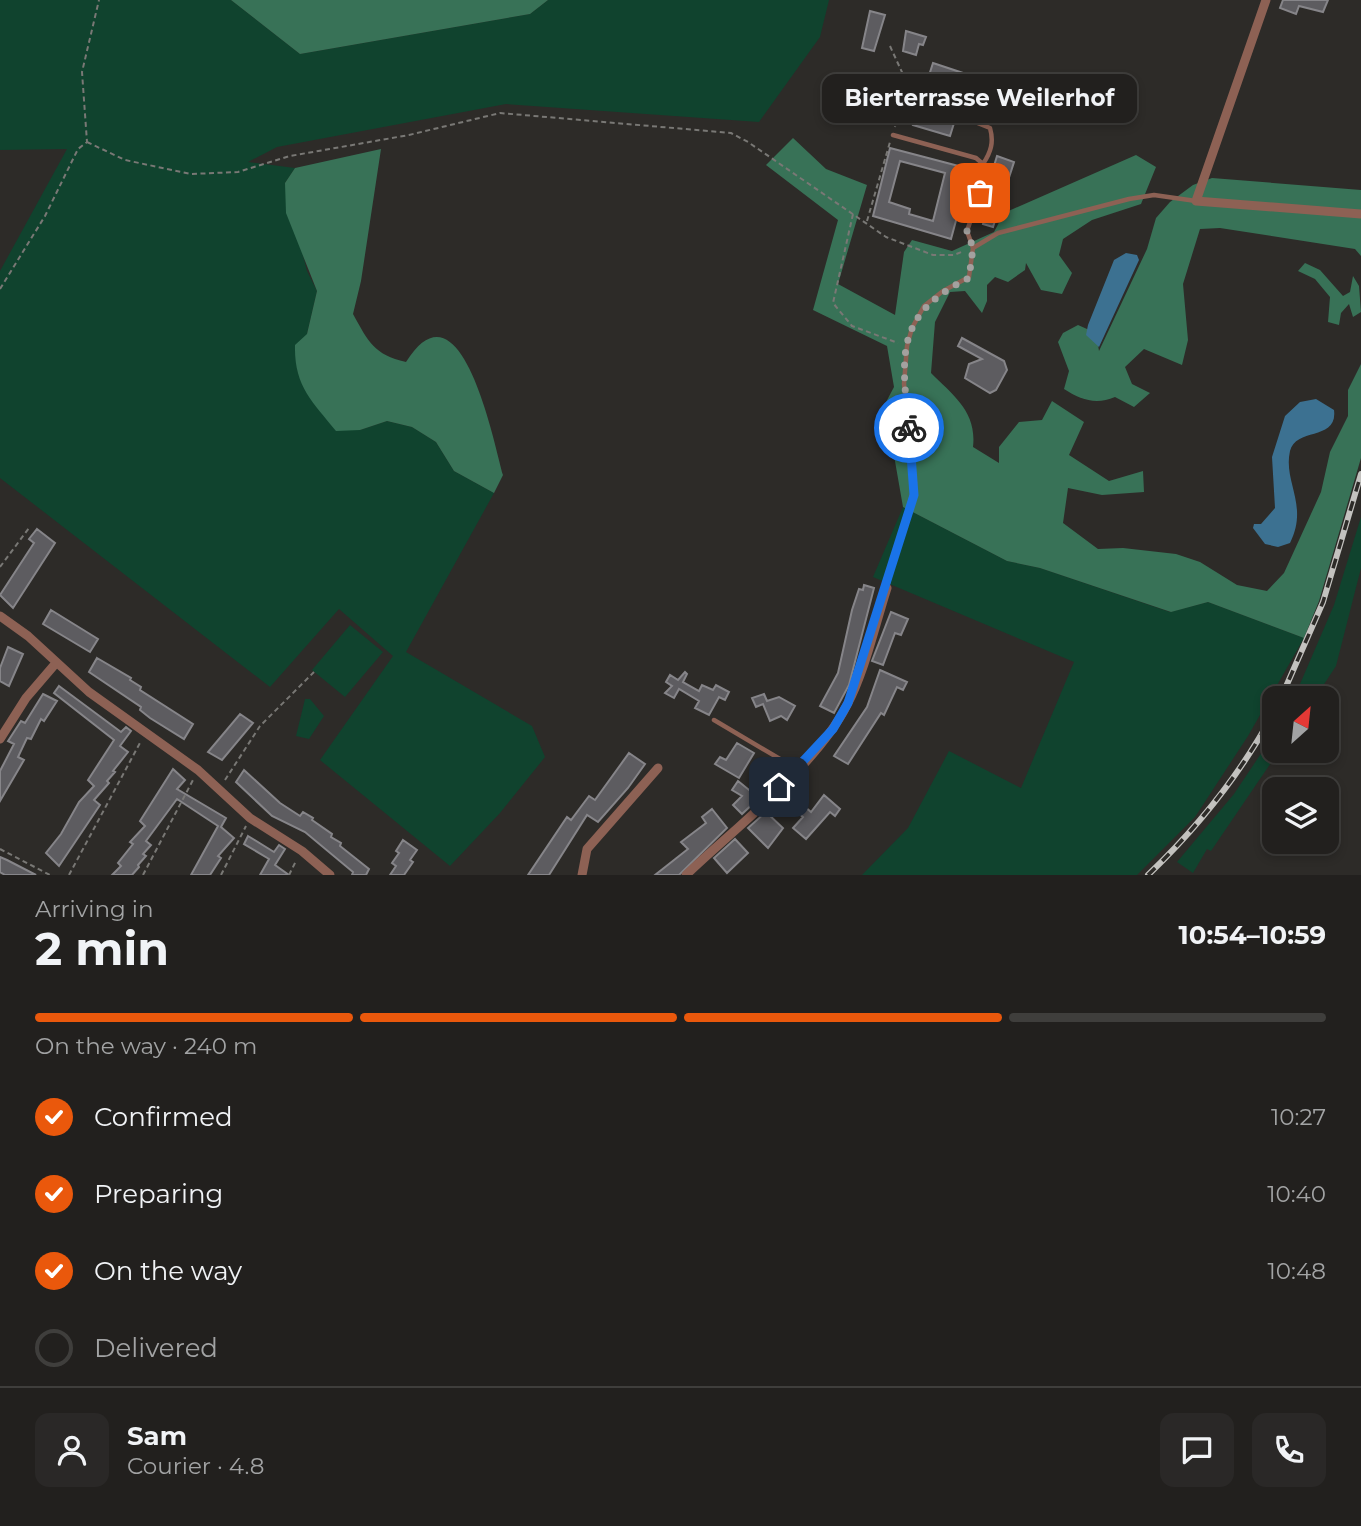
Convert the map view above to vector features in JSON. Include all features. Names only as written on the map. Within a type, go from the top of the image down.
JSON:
[{"type":"street","points":[[1266,0],[1195,201],[1361,214]]},
{"type":"street","points":[[686,875],[797,769],[833,729],[848,703],[887,588]]},
{"type":"street","points":[[0,616],[28,636],[102,702],[146,730],[198,770],[250,818],[302,851],[330,875]]},
{"type":"street","points":[[0,739],[26,698],[56,663]]},
{"type":"street","points":[[582,875],[587,849],[659,768]]},
{"type":"lane","points":[[970,120],[990,128],[990,154],[983,164]]},
{"type":"lane","points":[[887,588],[915,483],[904,384],[906,346],[924,306],[943,290],[969,278],[973,248],[967,231],[986,174],[983,164],[976,158],[892,135]]},
{"type":"lane","points":[[973,248],[998,233],[1129,199],[1154,195],[1195,201]]},
{"type":"lane","points":[[713,720],[797,769]]},
{"type":"path","points":[[88,142],[82,72],[99,0]]},
{"type":"path","points":[[88,142],[125,160],[191,174],[238,172],[290,156],[409,135],[500,113],[731,133],[886,237],[933,255],[954,255],[973,248]]},
{"type":"path","points":[[0,289],[45,216],[78,149],[88,142]]},
{"type":"path","points":[[853,213],[833,303],[852,326],[906,346]]},
{"type":"path","points":[[0,567],[29,528]]},
{"type":"path","points":[[219,790],[265,720],[314,672]]},
{"type":"path","points":[[69,875],[146,730]]},
{"type":"path","points":[[143,875],[198,770]]},
{"type":"path","points":[[221,875],[250,818]]},
{"type":"path","points":[[0,849],[50,875]]},
{"type":"path","points":[[289,875],[302,851]]},
{"type":"green space","points":[[0,0],[231,0],[300,54],[530,14],[548,0],[829,0],[820,37],[759,122],[506,104],[277,147],[248,162],[295,168],[285,183],[307,271],[317,291],[307,334],[360,430],[387,421],[412,427],[436,442],[454,471],[494,493],[406,652],[532,726],[545,757],[500,813],[450,866],[320,760],[393,656],[339,609],[270,687],[0,478],[0,271],[67,149],[0,150]]},
{"type":"green space","points":[[231,0],[548,0],[530,14],[300,54]]},
{"type":"green space","points":[[793,138],[826,169],[867,185],[838,284],[895,315],[904,252],[912,240],[952,251],[994,232],[1004,213],[1136,155],[1156,167],[1141,204],[1092,220],[1063,239],[1059,255],[1072,273],[1062,294],[1041,290],[1026,263],[1025,270],[1008,282],[995,277],[987,285],[987,301],[982,313],[965,291],[950,292],[935,322],[931,373],[968,414],[973,447],[999,463],[999,447],[1019,422],[1042,420],[1052,401],[1084,422],[1069,455],[1109,481],[1143,471],[1144,492],[1102,495],[1068,488],[1063,523],[1098,549],[1123,548],[1176,554],[1200,562],[1237,585],[1267,591],[1284,573],[1321,492],[1330,452],[1348,416],[1348,390],[1361,364],[1361,458],[1319,601],[1304,638],[1208,602],[1171,612],[1040,568],[1007,561],[903,507],[885,404],[894,387],[887,346],[813,310],[838,220],[766,165]]},
{"type":"green space","points":[[381,149],[361,281],[353,314],[373,346],[395,359],[406,362],[426,340],[443,338],[458,351],[472,374],[492,431],[503,475],[494,493],[454,471],[436,442],[412,427],[387,421],[360,430],[336,431],[319,411],[301,382],[295,359],[295,345],[307,334],[317,291],[286,213],[285,183],[295,168]]},
{"type":"green space","points":[[1212,178],[1361,190],[1361,256],[1355,249],[1220,228],[1200,229],[1183,284],[1188,340],[1182,365],[1144,349],[1125,367],[1132,384],[1150,393],[1134,407],[1115,397],[1101,401],[1089,400],[1064,389],[1069,371],[1058,342],[1063,333],[1078,325],[1096,333],[1099,351],[1147,249],[1156,218],[1170,202],[1193,185]]},
{"type":"green space","points":[[1305,263],[1320,270],[1343,296],[1350,292],[1353,276],[1359,286],[1361,312],[1353,317],[1349,304],[1341,313],[1339,325],[1328,322],[1330,297],[1315,279],[1298,271]]},
{"type":"green space","points":[[903,507],[1007,561],[1040,568],[1170,612],[1208,602],[1304,638],[1277,686],[1262,686],[1262,712],[1195,817],[1137,875],[862,875],[908,828],[949,751],[1021,788],[1074,662],[873,577]]},
{"type":"green space","points":[[1361,517],[1361,568],[1336,666],[1323,686],[1299,686],[1334,605]]},
{"type":"green space","points":[[350,625],[383,652],[345,697],[312,670]]},
{"type":"green space","points":[[305,699],[310,699],[324,716],[309,739],[296,736]]},
{"type":"green space","points":[[1262,752],[1262,763],[1271,763],[1211,851],[1207,849],[1193,873],[1177,862],[1234,794]]},
{"type":"water","points":[[1126,253],[1137,255],[1139,260],[1099,347],[1086,335],[1088,325],[1114,260]]},
{"type":"water","points":[[1316,399],[1334,410],[1334,420],[1323,430],[1300,439],[1290,451],[1290,473],[1297,505],[1295,529],[1290,543],[1278,547],[1265,544],[1253,528],[1254,524],[1261,524],[1275,508],[1272,457],[1285,416],[1300,402]]},
{"type":"building","points":[[1283,0],[1328,0],[1323,12],[1299,6],[1296,14],[1280,8]]},
{"type":"building","points":[[870,11],[885,15],[874,51],[862,48]]},
{"type":"building","points":[[906,31],[926,37],[923,45],[919,44],[916,55],[903,51]]},
{"type":"building","points":[[933,63],[969,75],[950,136],[913,125]]},
{"type":"building","points":[[890,148],[970,169],[951,239],[873,216]],"holes":[[[900,161],[945,173],[933,221],[909,214],[910,209],[889,202]]]},
{"type":"building","points":[[997,156],[1014,162],[993,227],[983,224],[988,206],[982,205]]},
{"type":"building","points":[[962,338],[1004,361],[1007,370],[996,390],[990,393],[965,378],[969,364],[982,359],[958,346]]},
{"type":"building","points":[[37,529],[55,543],[13,608],[0,595],[34,543],[29,539]]},
{"type":"building","points":[[864,585],[874,588],[849,685],[834,713],[820,706],[838,673],[852,610],[859,589],[863,590]]},
{"type":"building","points":[[51,610],[98,639],[90,652],[43,624]]},
{"type":"building","points":[[891,612],[908,619],[901,635],[895,633],[883,665],[872,661]]},
{"type":"building","points":[[8,647],[23,654],[9,686],[0,681],[0,668]]},
{"type":"building","points":[[97,658],[131,678],[130,680],[141,687],[140,690],[193,724],[184,739],[150,718],[140,710],[141,707],[89,672]]},
{"type":"building","points":[[880,670],[907,682],[903,690],[897,687],[884,715],[881,713],[848,764],[834,756],[867,707]]},
{"type":"building","points":[[685,672],[687,674],[683,682],[699,691],[702,685],[713,690],[716,685],[729,692],[725,700],[719,697],[709,715],[695,708],[699,701],[679,689],[674,698],[665,693],[672,686],[666,682],[670,675],[678,680]]},
{"type":"building","points":[[59,686],[121,732],[126,727],[131,731],[120,746],[128,752],[113,771],[115,772],[107,781],[109,783],[94,800],[100,805],[59,866],[46,853],[61,834],[79,802],[94,786],[88,780],[114,740],[54,693]]},
{"type":"building","points":[[43,694],[57,701],[44,721],[41,719],[31,739],[27,738],[18,757],[24,760],[0,801],[0,771],[14,744],[8,741],[21,721],[25,723]]},
{"type":"building","points":[[764,694],[767,701],[779,697],[795,706],[787,720],[781,716],[770,721],[763,704],[756,707],[752,698]]},
{"type":"building","points":[[240,714],[253,723],[222,760],[208,752]]},
{"type":"building","points":[[737,743],[754,753],[739,778],[715,764],[720,757],[726,760]]},
{"type":"building","points":[[629,753],[645,764],[628,788],[598,822],[587,815],[549,875],[528,875],[567,817],[571,820],[589,796],[595,800]]},
{"type":"building","points":[[173,769],[185,780],[177,789],[226,818],[221,827],[234,838],[218,856],[221,858],[210,875],[191,875],[218,826],[177,799],[146,841],[151,845],[143,854],[146,856],[139,867],[132,875],[112,875],[121,866],[118,863],[133,844],[130,842],[145,826],[140,821]]},
{"type":"building","points":[[244,770],[280,803],[300,816],[303,812],[332,834],[331,837],[341,843],[340,846],[369,869],[366,875],[352,875],[353,872],[305,832],[272,816],[236,782]]},
{"type":"building","points":[[738,781],[759,798],[742,814],[733,805],[742,796],[732,790]]},
{"type":"building","points":[[824,795],[840,809],[835,816],[830,812],[806,839],[793,828],[803,817],[798,813],[804,806],[811,812]]},
{"type":"building","points":[[712,809],[727,828],[679,875],[655,875],[688,849],[681,842],[706,823],[702,817]]},
{"type":"building","points":[[766,812],[783,828],[768,848],[748,828]]},
{"type":"building","points":[[248,836],[274,852],[279,845],[285,849],[275,865],[289,875],[260,875],[269,859],[244,844]]},
{"type":"building","points":[[735,839],[748,853],[727,873],[714,858]]},
{"type":"building","points":[[403,840],[417,850],[410,860],[413,862],[404,875],[390,875],[396,866],[392,863],[399,853],[396,851]]},
{"type":"building","points":[[0,857],[36,875],[5,875],[0,872]]},
{"type":"railway","points":[[1286,686],[1323,602],[1361,474]]},
{"type":"railway","points":[[1148,875],[1184,838],[1233,778],[1262,732]]},
{"type":"way so far","points":[[909,428],[904,384],[906,346],[924,306],[943,290],[969,278],[973,248],[967,231],[980,193]]},
{"type":"place","name":"Bierterrasse Weilerhof","points":[[980,193]]},
{"type":"route","points":[[779,787],[833,729],[848,703],[887,588],[914,495],[909,428]]}]
